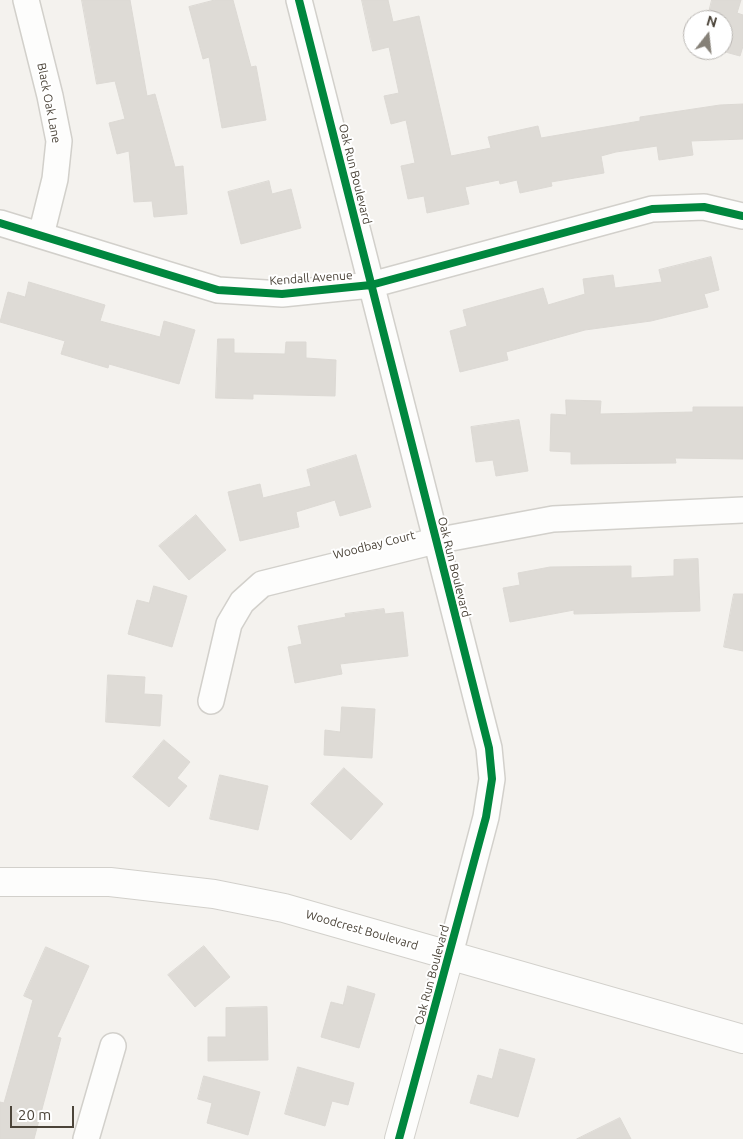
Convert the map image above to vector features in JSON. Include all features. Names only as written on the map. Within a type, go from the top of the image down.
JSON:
[{"type":"street","name":"Black Oak Lane","points":[[26,0],[50,96],[58,141],[55,179],[41,235]]},
{"type":"street","name":"Oak Run Boulevard","points":[[299,0],[489,748],[492,779],[486,817],[399,1139]]},
{"type":"street","name":"Kendall Avenue","points":[[0,223],[218,290],[282,294],[371,285],[652,209],[704,207],[743,216]]},
{"type":"street","name":"Woodbay Court","points":[[211,701],[229,624],[242,602],[262,584],[435,541],[553,519],[743,510]]},
{"type":"street","name":"Woodcrest Boulevard","points":[[0,882],[110,882],[214,894],[284,908],[743,1039]]},
{"type":"street","points":[[86,1139],[113,1046]]},
{"type":"building","points":[[82,0],[130,0],[147,96],[155,94],[175,167],[183,166],[187,214],[154,217],[152,201],[134,202],[129,151],[117,154],[109,123],[125,119],[115,81],[97,84]]},
{"type":"building","points":[[215,0],[233,0],[251,67],[256,66],[266,120],[222,128],[209,57],[203,59],[189,7]]},
{"type":"building","points":[[362,0],[388,0],[393,22],[419,16],[451,156],[491,148],[488,137],[538,126],[541,138],[640,121],[640,117],[720,105],[743,104],[743,139],[691,141],[693,155],[659,160],[657,146],[616,152],[601,156],[604,173],[551,182],[552,186],[520,193],[517,180],[500,184],[499,180],[465,187],[469,204],[427,213],[424,196],[408,199],[401,166],[415,163],[406,120],[391,124],[384,96],[399,93],[389,47],[373,51]]},
{"type":"building","points":[[712,0],[741,0],[737,13],[743,15],[743,46],[740,56],[733,54],[733,10],[710,10]]},
{"type":"building","points":[[269,181],[272,194],[291,189],[301,228],[241,244],[228,192]]},
{"type":"building","points":[[711,257],[719,290],[704,294],[708,307],[651,321],[585,330],[506,352],[508,360],[460,372],[450,331],[467,326],[463,310],[543,288],[548,305],[585,294],[583,279],[613,275],[615,288],[662,282],[659,270]]},
{"type":"building","points":[[29,282],[105,305],[100,321],[160,337],[164,321],[195,330],[179,384],[109,364],[108,368],[61,354],[65,341],[0,322],[8,292],[25,297]]},
{"type":"building","points":[[218,339],[234,339],[234,353],[285,354],[286,342],[306,342],[306,358],[336,360],[335,396],[253,394],[253,399],[216,398]]},
{"type":"building","points":[[566,400],[601,401],[600,414],[693,412],[693,407],[743,407],[743,459],[675,458],[676,463],[571,464],[571,452],[550,451],[551,414],[566,415]]},
{"type":"building","points":[[519,420],[528,471],[496,476],[493,460],[476,462],[471,427]]},
{"type":"building","points":[[356,455],[371,507],[340,516],[335,500],[296,512],[299,527],[240,541],[228,492],[260,484],[263,498],[311,486],[307,470]]},
{"type":"building","points":[[196,515],[226,550],[189,580],[159,546]]},
{"type":"building","points":[[698,559],[700,611],[574,614],[574,610],[510,622],[503,588],[520,585],[518,573],[550,567],[631,566],[631,578],[674,576],[674,560]]},
{"type":"building","points":[[154,586],[187,596],[172,647],[128,634],[137,600],[149,603]]},
{"type":"building","points":[[734,594],[743,594],[743,651],[724,647]]},
{"type":"building","points":[[384,609],[385,614],[403,612],[408,656],[340,664],[342,674],[295,683],[288,647],[302,644],[298,626],[346,617],[345,614]]},
{"type":"building","points":[[108,675],[145,677],[144,694],[162,695],[160,726],[106,722]]},
{"type":"building","points":[[342,707],[375,709],[372,758],[324,755],[325,730],[340,732]]},
{"type":"building","points":[[164,740],[190,762],[177,778],[187,786],[169,807],[133,777]]},
{"type":"building","points":[[344,768],[383,804],[351,840],[311,804]]},
{"type":"building","points":[[220,775],[268,786],[258,830],[210,819]]},
{"type":"building","points":[[204,946],[230,977],[195,1007],[168,975]]},
{"type":"building","points":[[46,947],[89,966],[57,1037],[61,1038],[34,1139],[0,1139],[0,1102],[4,1103],[33,1000],[24,996]]},
{"type":"building","points":[[348,986],[375,994],[359,1048],[321,1037],[331,1002],[343,1005]]},
{"type":"building","points":[[267,1007],[268,1060],[208,1061],[208,1037],[226,1037],[226,1008]]},
{"type":"building","points":[[500,1049],[535,1059],[518,1117],[470,1103],[478,1075],[492,1079]]},
{"type":"building","points":[[298,1067],[354,1083],[348,1105],[332,1101],[325,1126],[285,1114]]},
{"type":"building","points":[[204,1076],[260,1092],[248,1135],[207,1123],[212,1103],[198,1099]]},
{"type":"building","points":[[620,1118],[631,1139],[577,1139]]},
{"type":"cycle path","points":[[299,0],[489,748],[492,779],[486,817],[399,1139]]},
{"type":"cycle path","points":[[0,223],[218,290],[282,294],[371,285],[652,209],[704,207],[743,216]]}]
